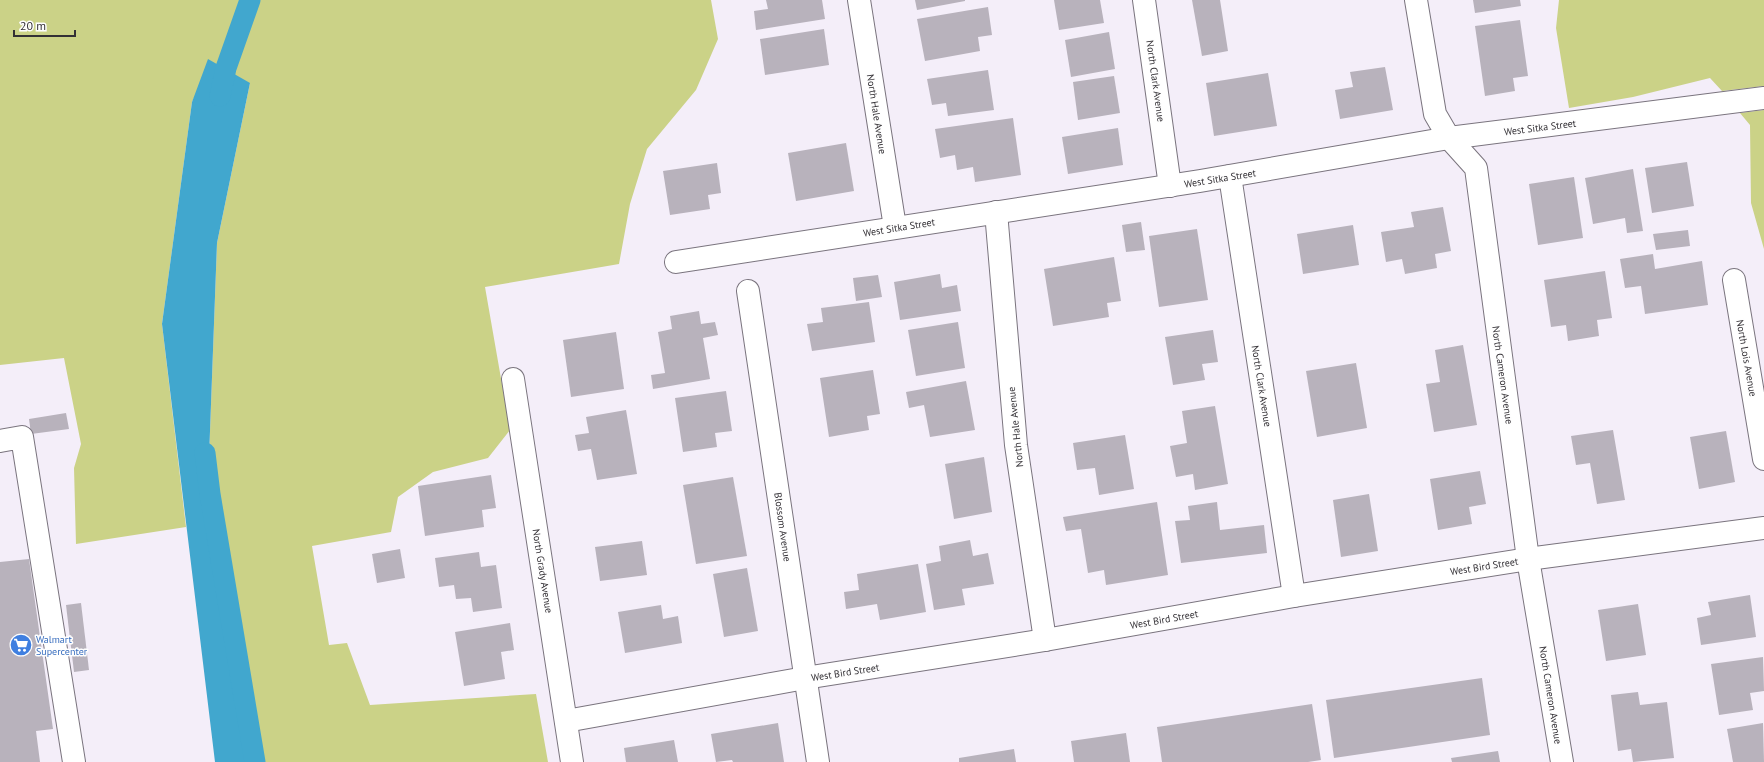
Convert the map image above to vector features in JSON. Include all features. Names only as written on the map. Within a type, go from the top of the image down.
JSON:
[{"type":"street","name":"North Hale Avenue","points":[[859,0],[895,227]]},
{"type":"street","name":"North Clark Avenue","points":[[1144,0],[1170,186]]},
{"type":"street","name":"North Cameron Avenue","points":[[1416,0],[1435,114],[1449,138],[1476,168],[1528,559],[1562,762]]},
{"type":"street","name":"West Sitka Street","points":[[676,262],[895,227],[1170,186],[1449,138],[1764,98]]},
{"type":"street","name":"North Clark Avenue","points":[[1230,176],[1294,596]]},
{"type":"street","name":"North Hale Avenue","points":[[996,212],[1016,445],[1045,640]]},
{"type":"street","name":"North Lois Avenue","points":[[1734,280],[1764,459]]},
{"type":"street","name":"Blossom Avenue","points":[[748,291],[818,762]]},
{"type":"street","name":"North Grady Avenue","points":[[513,379],[572,762]]},
{"type":"street","points":[[0,441],[22,437],[74,762]]},
{"type":"street","name":"West Bird Street","points":[[566,721],[805,678],[1045,640],[1294,596],[1528,559],[1764,528]]},
{"type":"green space","points":[[0,0],[711,0],[718,39],[696,90],[647,149],[630,204],[619,264],[485,287],[510,430],[488,458],[433,472],[398,497],[391,532],[312,546],[329,645],[347,643],[370,705],[536,694],[548,762],[252,762],[208,485],[217,243],[250,83],[194,98],[192,102],[162,324],[186,527],[76,544],[74,468],[81,444],[64,358],[0,365]]},
{"type":"green space","points":[[1559,0],[1764,0],[1764,86],[1722,91],[1710,78],[1633,97],[1569,108],[1556,28]]},
{"type":"green space","points":[[1764,110],[1764,249],[1751,203],[1750,125],[1740,113]]},
{"type":"water","points":[[208,59],[250,83],[217,243],[208,485],[252,762],[215,762],[162,324],[192,102]]},
{"type":"building","points":[[766,0],[822,0],[825,19],[756,30],[754,11],[768,9]]},
{"type":"building","points":[[915,0],[965,0],[965,1],[917,10]]},
{"type":"building","points":[[1054,0],[1100,0],[1104,23],[1059,30]]},
{"type":"building","points":[[1192,0],[1220,0],[1228,51],[1202,56]]},
{"type":"building","points":[[1473,0],[1520,0],[1521,6],[1475,13]]},
{"type":"building","points":[[988,7],[992,35],[978,37],[980,51],[925,61],[917,19]]},
{"type":"building","points":[[1520,20],[1528,76],[1513,78],[1515,91],[1485,96],[1475,26]]},
{"type":"building","points":[[824,29],[829,65],[765,75],[760,39]]},
{"type":"building","points":[[1109,32],[1115,69],[1071,77],[1065,40]]},
{"type":"building","points":[[1385,67],[1393,110],[1340,119],[1335,90],[1353,87],[1350,72]]},
{"type":"building","points":[[988,70],[994,110],[948,116],[946,103],[932,105],[927,79]]},
{"type":"building","points":[[1268,73],[1277,126],[1214,136],[1206,83]]},
{"type":"building","points":[[1114,76],[1120,113],[1078,120],[1073,82]]},
{"type":"building","points":[[1013,118],[1021,175],[975,182],[973,167],[957,170],[955,155],[940,158],[935,129]]},
{"type":"building","points":[[1118,128],[1123,165],[1068,174],[1062,137]]},
{"type":"building","points":[[846,143],[854,191],[796,201],[788,153]]},
{"type":"building","points":[[1687,162],[1694,206],[1652,213],[1645,168]]},
{"type":"building","points":[[717,163],[721,193],[708,195],[710,209],[670,215],[663,171]]},
{"type":"building","points":[[1633,169],[1643,231],[1627,233],[1625,218],[1593,224],[1585,178]]},
{"type":"building","points":[[1574,177],[1583,238],[1538,245],[1529,184]]},
{"type":"building","points":[[1443,207],[1451,251],[1435,254],[1437,268],[1405,274],[1402,259],[1386,262],[1381,232],[1414,227],[1411,212]]},
{"type":"building","points":[[1141,222],[1145,250],[1126,252],[1122,225]]},
{"type":"building","points":[[1353,225],[1359,265],[1303,274],[1297,234]]},
{"type":"building","points":[[1197,229],[1208,300],[1159,307],[1149,236]]},
{"type":"building","points":[[1688,230],[1690,246],[1656,250],[1653,234]]},
{"type":"building","points":[[1653,254],[1655,269],[1702,261],[1708,305],[1645,314],[1641,286],[1625,288],[1620,259]]},
{"type":"building","points":[[1114,257],[1121,301],[1107,303],[1109,317],[1053,326],[1044,269]]},
{"type":"building","points":[[1605,271],[1612,318],[1597,320],[1599,336],[1568,341],[1566,325],[1551,327],[1544,280]]},
{"type":"building","points":[[940,274],[942,288],[957,285],[961,311],[900,320],[894,282]]},
{"type":"building","points":[[878,275],[882,297],[856,301],[853,278]]},
{"type":"building","points":[[869,302],[875,342],[812,351],[807,324],[823,322],[821,308]]},
{"type":"building","points":[[699,311],[701,324],[715,322],[718,335],[703,338],[710,379],[653,389],[651,375],[665,373],[658,332],[672,329],[670,316]]},
{"type":"building","points":[[958,322],[965,368],[916,376],[908,330]]},
{"type":"building","points":[[1213,330],[1218,362],[1202,364],[1205,380],[1173,385],[1165,337]]},
{"type":"building","points":[[616,332],[624,389],[571,397],[563,340]]},
{"type":"building","points":[[1463,345],[1477,425],[1434,432],[1426,384],[1440,382],[1435,350]]},
{"type":"building","points":[[1356,363],[1367,428],[1317,437],[1306,371]]},
{"type":"building","points":[[873,370],[880,414],[867,416],[869,430],[829,437],[820,378]]},
{"type":"building","points":[[966,381],[975,430],[930,437],[924,405],[909,408],[906,392]]},
{"type":"building","points":[[726,391],[732,431],[715,433],[717,447],[683,452],[675,398]]},
{"type":"building","points":[[1215,406],[1228,484],[1195,490],[1193,474],[1176,477],[1170,446],[1187,443],[1182,411]]},
{"type":"building","points":[[626,410],[637,474],[597,480],[591,449],[578,451],[575,435],[589,433],[586,417]]},
{"type":"building","points":[[66,413],[69,429],[31,434],[29,419]]},
{"type":"building","points":[[1613,430],[1625,500],[1597,504],[1590,463],[1576,465],[1571,436]]},
{"type":"building","points":[[1726,431],[1735,482],[1699,489],[1690,437]]},
{"type":"building","points":[[1125,435],[1134,489],[1099,495],[1095,468],[1077,470],[1073,443]]},
{"type":"building","points":[[984,457],[992,512],[954,519],[945,464]]},
{"type":"building","points":[[1480,471],[1486,504],[1469,507],[1472,524],[1438,530],[1430,479]]},
{"type":"building","points":[[491,475],[496,508],[482,510],[484,527],[425,536],[418,486]]},
{"type":"building","points":[[733,477],[747,556],[696,564],[683,485]]},
{"type":"building","points":[[1369,494],[1378,551],[1341,557],[1333,500]]},
{"type":"building","points":[[1157,502],[1168,575],[1106,585],[1104,570],[1088,573],[1081,529],[1066,531],[1063,517]]},
{"type":"building","points":[[1217,502],[1220,530],[1264,525],[1267,553],[1181,563],[1175,521],[1190,520],[1188,506]]},
{"type":"building","points":[[970,540],[973,556],[988,553],[994,584],[962,589],[965,605],[934,610],[926,564],[941,561],[939,546]]},
{"type":"building","points":[[642,541],[647,575],[600,581],[595,547]]},
{"type":"building","points":[[400,549],[405,578],[377,583],[372,554]]},
{"type":"building","points":[[479,552],[481,567],[496,565],[502,608],[473,612],[471,598],[456,599],[454,585],[439,587],[435,558]]},
{"type":"building","name":"Walmart Supercenter","points":[[29,559],[53,729],[36,731],[40,762],[0,762],[0,562]]},
{"type":"building","points":[[918,564],[926,612],[880,620],[877,604],[846,609],[844,592],[859,590],[857,574]]},
{"type":"building","points":[[747,568],[758,631],[724,637],[713,574]]},
{"type":"building","points":[[1750,595],[1756,637],[1701,645],[1697,618],[1711,615],[1708,602]]},
{"type":"building","points":[[81,603],[89,670],[74,672],[66,605]]},
{"type":"building","points":[[1638,604],[1646,655],[1606,661],[1598,610]]},
{"type":"building","points":[[661,605],[663,619],[678,616],[682,643],[625,653],[618,612]]},
{"type":"building","points":[[510,623],[514,650],[501,652],[505,679],[464,686],[455,632]]},
{"type":"building","points":[[1763,657],[1764,691],[1750,693],[1753,710],[1719,715],[1711,664]]},
{"type":"building","points":[[1482,678],[1490,735],[1334,758],[1326,700]]},
{"type":"building","points":[[1638,692],[1640,705],[1667,702],[1674,758],[1633,762],[1631,749],[1618,751],[1611,695]]},
{"type":"building","points":[[1312,704],[1321,760],[1308,762],[1162,762],[1157,727]]},
{"type":"building","points":[[778,723],[784,762],[733,762],[732,760],[716,762],[711,734]]},
{"type":"building","points":[[1763,723],[1764,762],[1733,762],[1727,729]]},
{"type":"building","points":[[1126,733],[1130,762],[1074,762],[1071,741]]},
{"type":"building","points":[[674,740],[678,762],[626,762],[624,748]]},
{"type":"building","points":[[1014,749],[1016,762],[959,762],[959,758]]},
{"type":"building","points":[[1498,751],[1500,762],[1452,762],[1451,758]]},
{"type":"waterway","points":[[220,96],[226,68],[250,0]]},
{"type":"waterway","points":[[205,453],[210,494],[255,762]]},
{"type":"place","name":"Walmart Supercenter","points":[[21,645]]}]
